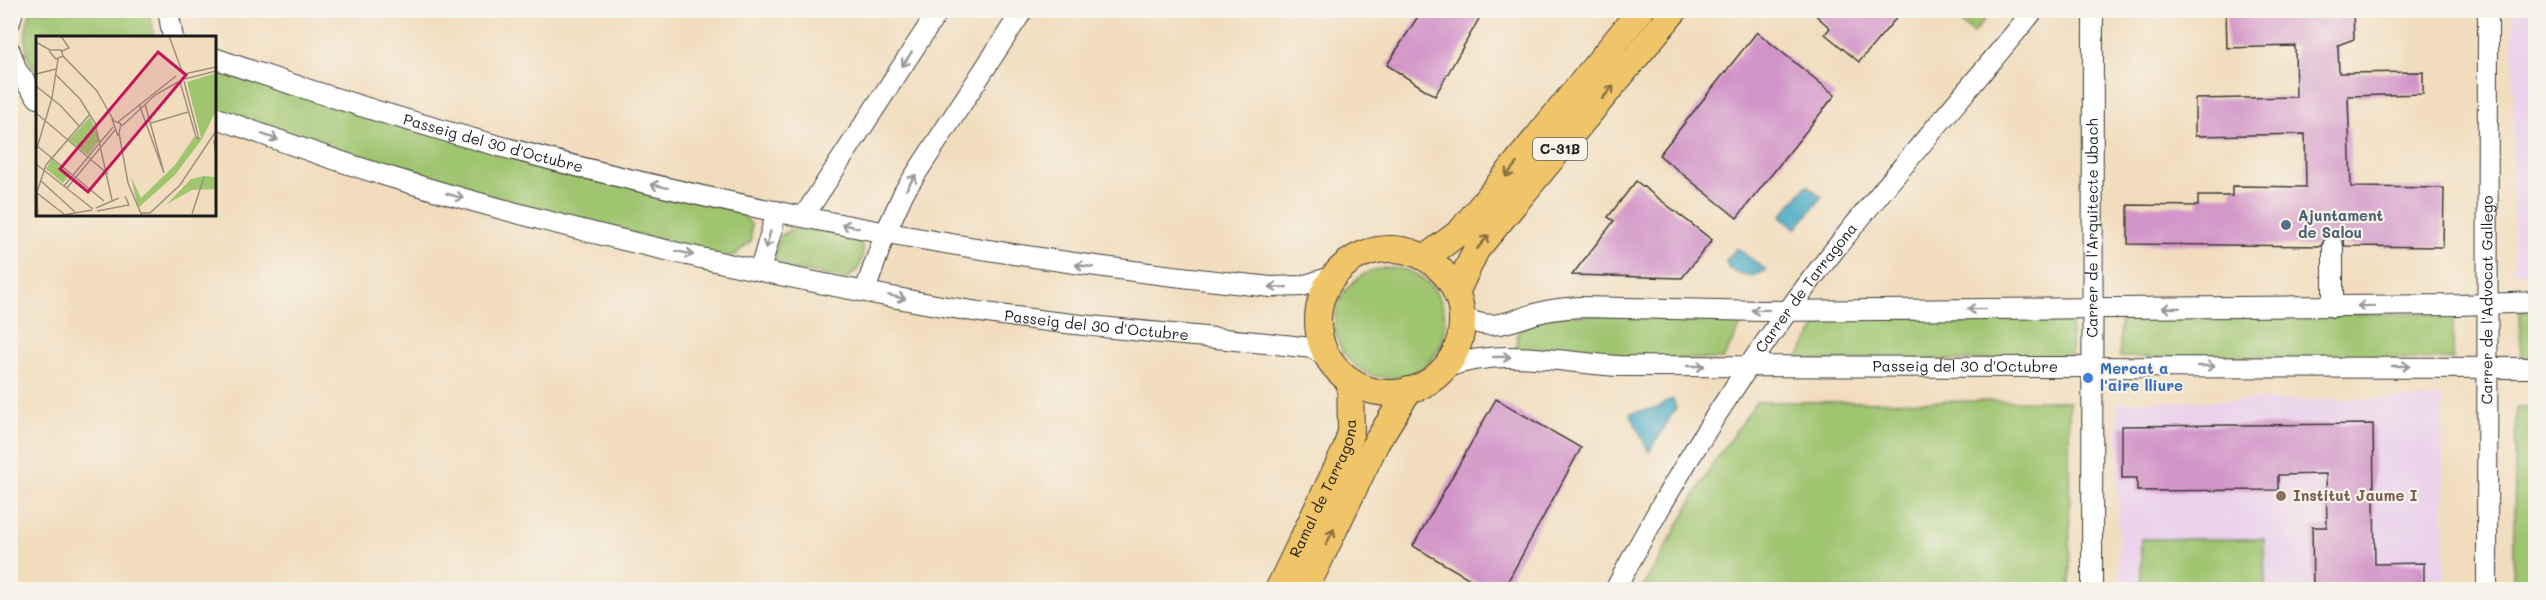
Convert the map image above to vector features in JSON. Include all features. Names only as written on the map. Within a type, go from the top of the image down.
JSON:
[{"type":"main road","name":"C-31B","points":[[1425,258],[1460,232],[1641,10]]},
{"type":"main road","name":"C-31B","points":[[1459,305],[1449,279],[1425,258],[1406,251],[1386,249],[1367,253],[1349,262],[1334,276],[1324,294],[1318,315],[1319,330],[1328,357],[1350,381],[1379,392],[1409,390],[1429,382],[1445,368],[1458,344],[1459,305],[1476,250],[1675,10]]},
{"type":"main road","name":"Ramal de Tarragona","points":[[1278,590],[1346,449],[1352,430],[1350,381]]},
{"type":"main road","name":"Ramal de Tarragona","points":[[1305,590],[1376,443],[1409,390]]},
{"type":"street","points":[[10,22],[13,10]]},
{"type":"street","points":[[804,216],[939,10]]},
{"type":"street","points":[[865,291],[885,234],[904,192],[1023,10]]},
{"type":"street","name":"Carrer de Tarragona","points":[[1615,590],[1670,490],[1749,366],[1790,309],[2034,10]]},
{"type":"street","name":"Carrer de l'Arquitecte Ubach","points":[[2092,590],[2093,10]]},
{"type":"street","name":"Carrer de l'Advocat Gallego","points":[[2487,590],[2488,10]]},
{"type":"street","points":[[10,51],[23,82],[36,96]]},
{"type":"street","name":"Passeig del 30 d'Octubre","points":[[216,59],[396,117],[574,167],[885,234],[1078,266],[1271,287],[1302,286],[1334,276]]},
{"type":"street","name":"Passeig del 30 d'Octubre","points":[[216,118],[331,159],[467,200],[760,270],[921,302],[1094,326],[1312,348],[1328,357]]},
{"type":"street","points":[[760,270],[777,211]]},
{"type":"street","points":[[2333,306],[2334,246]]},
{"type":"street","points":[[1459,305],[1476,324],[1501,325],[1539,312],[1580,307],[2093,309],[2487,305],[2535,302]]},
{"type":"street","name":"Passeig del 30 d'Octubre","points":[[1445,368],[1472,359],[1498,357],[1619,366],[2535,368]]},
{"type":"shaded area","points":[[2513,11],[2535,11],[2535,273],[2513,273]]},
{"type":"shaded area","name":"Institut Jaume I","points":[[2442,398],[2445,589],[2119,589],[2117,402]]},
{"type":"green space","points":[[31,11],[148,11],[153,26],[153,36],[36,36],[36,72],[27,51],[27,27]]},
{"type":"green space","points":[[1947,11],[1992,11],[1973,33]]},
{"type":"green space","points":[[216,63],[739,212],[751,224],[751,241],[735,255],[725,257],[375,166],[216,112]]},
{"type":"green space","points":[[797,226],[852,236],[862,244],[863,255],[858,268],[846,279],[781,267],[774,258],[780,236]]},
{"type":"green space","points":[[1390,268],[1411,272],[1429,284],[1441,302],[1445,323],[1441,344],[1429,362],[1411,374],[1390,378],[1369,374],[1351,362],[1339,344],[1335,323],[1339,302],[1351,284],[1369,272]]},
{"type":"green space","points":[[2520,311],[2535,311],[2535,357],[2521,357]]},
{"type":"green space","points":[[2120,312],[2453,314],[2453,359],[2120,357]]},
{"type":"green space","points":[[1558,315],[1746,316],[1723,359],[1616,358],[1516,351],[1517,337],[1522,326]]},
{"type":"green space","points":[[2071,315],[2071,360],[1796,360],[1823,317]]},
{"type":"green space","points":[[2069,401],[2070,589],[1642,589],[1713,464],[1756,402]]},
{"type":"green space","points":[[2516,408],[2535,408],[2535,589],[2513,589]]},
{"type":"green space","points":[[2141,539],[2264,539],[2265,589],[2141,589]]},
{"type":"water","points":[[1807,185],[1822,197],[1796,229],[1781,216]]},
{"type":"water","points":[[1737,248],[1766,270],[1747,276],[1728,268],[1726,261]]},
{"type":"water","points":[[1673,399],[1676,408],[1649,452],[1630,413],[1660,407],[1664,402]]},
{"type":"building","points":[[1422,10],[1484,10],[1435,96],[1387,65]]},
{"type":"building","points":[[1810,10],[1903,10],[1859,62],[1825,34],[1830,28]]},
{"type":"building","points":[[2226,10],[2353,10],[2354,39],[2338,45],[2339,73],[2423,72],[2423,94],[2348,96],[2351,187],[2444,188],[2443,247],[2345,246],[2343,240],[2334,234],[2327,236],[2321,246],[2128,244],[2128,205],[2198,206],[2198,196],[2232,196],[2232,186],[2306,187],[2305,134],[2195,136],[2195,99],[2296,97],[2295,46],[2227,48]]},
{"type":"building","points":[[1757,32],[1835,95],[1737,218],[1659,155]]},
{"type":"building","points":[[1636,181],[1712,240],[1682,278],[1572,275],[1614,221],[1608,217]]},
{"type":"building","points":[[1496,399],[1581,448],[1503,590],[1489,590],[1413,546]]},
{"type":"building","points":[[2373,424],[2375,564],[2424,563],[2424,590],[2313,590],[2312,527],[2327,527],[2326,474],[2278,475],[2278,490],[2137,491],[2137,478],[2122,478],[2122,426]]},
{"type":"place","name":"Ajuntament de Salou","points":[[2286,225]]},
{"type":"place","name":"Mercat a l'aire lliure","points":[[2088,378]]},
{"type":"place","name":"Institut Jaume I","points":[[2281,496]]}]
